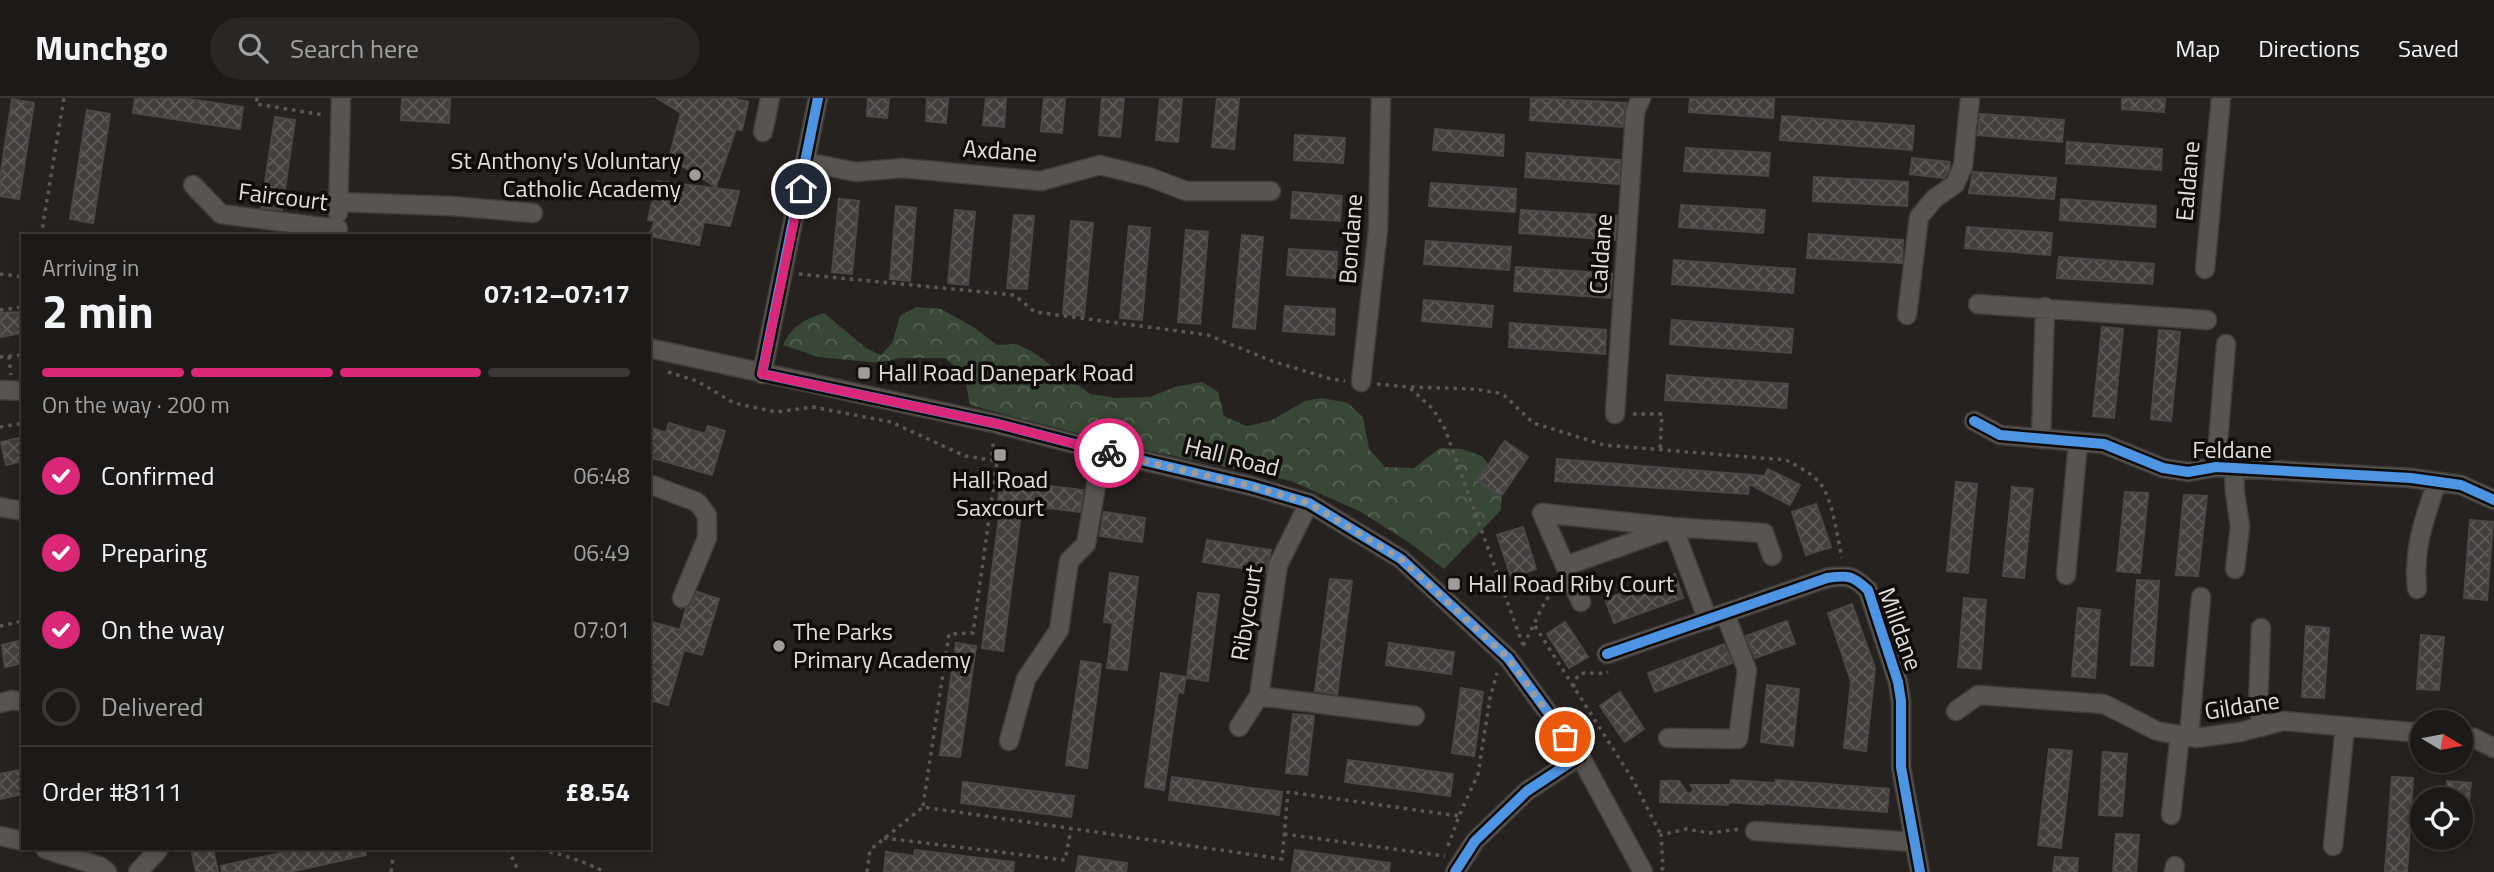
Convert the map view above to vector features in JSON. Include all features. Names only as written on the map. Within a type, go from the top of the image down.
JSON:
[{"type":"street","points":[[338,232],[341,98]]},
{"type":"street","points":[[763,132],[769,98]]},
{"type":"street","points":[[762,374],[818,98]]},
{"type":"street","name":"Bondane","points":[[1361,382],[1378,229],[1381,98]]},
{"type":"street","name":"Caldane","points":[[1615,414],[1635,113],[1641,98]]},
{"type":"street","points":[[1907,315],[1919,216],[1934,199],[1955,184],[1963,166],[1970,98]]},
{"type":"street","name":"Ealdane","points":[[2205,269],[2221,98]]},
{"type":"street","name":"Axdane","points":[[806,162],[856,172],[902,168],[1041,181],[1100,165],[1149,177],[1186,191],[1271,191]]},
{"type":"street","name":"Faircourt","points":[[192,185],[221,214],[338,232]]},
{"type":"street","points":[[337,202],[451,206],[533,213]]},
{"type":"street","points":[[1978,304],[2207,320]]},
{"type":"street","points":[[2041,439],[2045,307]]},
{"type":"street","name":"Feldane","points":[[2216,467],[2226,344]]},
{"type":"street","name":"Hall Road","points":[[651,348],[998,424],[1251,486],[1309,503],[1401,559],[1508,658],[1580,756],[1643,872]]},
{"type":"street","points":[[0,390],[21,391]]},
{"type":"street","name":"Feldane","points":[[1974,421],[2000,435],[2104,444],[2164,468],[2188,472],[2216,467],[2398,477],[2461,485],[2494,500]]},
{"type":"street","points":[[2066,575],[2078,442]]},
{"type":"street","points":[[1009,741],[1026,679],[1059,630],[1069,561],[1086,544],[1102,451]]},
{"type":"street","points":[[2234,468],[2240,526],[2235,569]]},
{"type":"street","points":[[2417,589],[2415,564],[2418,541],[2437,482]]},
{"type":"street","points":[[651,485],[697,502],[708,515],[706,538],[682,598]]},
{"type":"street","name":"Ribycourt","points":[[1239,727],[1259,696],[1278,565],[1309,503]]},
{"type":"street","points":[[0,507],[21,511]]},
{"type":"street","points":[[1581,602],[1542,513],[1764,533],[1772,556]]},
{"type":"street","points":[[1567,571],[1674,527]]},
{"type":"street","points":[[1674,527],[1708,620]]},
{"type":"street","name":"Milldane","points":[[1607,654],[1827,578],[1846,575],[1857,580],[1868,590],[1898,682],[1901,701],[1901,768],[1920,872]]},
{"type":"street","points":[[2171,815],[2184,736],[2201,597]]},
{"type":"street","points":[[1668,738],[1738,738],[1747,670],[1725,614]]},
{"type":"street","points":[[2261,628],[2258,706],[2262,727]]},
{"type":"street","name":"Gildane","points":[[1956,711],[1978,695],[2104,704],[2157,730],[2184,736],[2218,735],[2283,721],[2410,732]]},
{"type":"street","name":"Ribycourt","points":[[1259,696],[1415,716]]},
{"type":"street","points":[[0,702],[21,702]]},
{"type":"street","points":[[2333,846],[2346,727]]},
{"type":"street","points":[[2473,738],[2494,748]]},
{"type":"street","points":[[1455,872],[1475,841],[1527,791],[1580,756]]},
{"type":"street","points":[[1755,831],[1913,842]]},
{"type":"street","points":[[0,836],[21,841]]},
{"type":"street","points":[[48,850],[99,866],[107,872]]},
{"type":"street","points":[[138,872],[158,850]]},
{"type":"path","points":[[41,234],[64,98]]},
{"type":"path","points":[[257,98],[256,104],[340,118]]},
{"type":"path","points":[[783,272],[1014,295],[1035,312],[1208,335],[1272,361],[1331,379]]},
{"type":"path","points":[[0,274],[21,277]]},
{"type":"path","points":[[0,310],[21,307]]},
{"type":"path","points":[[0,357],[21,355]]},
{"type":"path","points":[[661,370],[697,381],[734,403],[776,412],[813,407],[891,422],[965,456],[997,461],[973,633],[950,634],[923,807],[870,850],[867,872]]},
{"type":"path","points":[[1409,387],[1474,389],[1498,393],[1513,402],[1533,423],[1597,444],[1786,460],[1819,482],[1827,496],[1846,575]]},
{"type":"path","points":[[1615,414],[1662,414],[1660,450]]},
{"type":"path","points":[[0,427],[21,422]]},
{"type":"path","points":[[990,460],[998,424]]},
{"type":"path","points":[[1523,645],[1535,626],[1548,595],[1567,571]]},
{"type":"path","points":[[0,626],[21,621]]},
{"type":"path","points":[[1535,626],[1633,780],[1661,835],[1663,868],[1658,872]]},
{"type":"path","points":[[1573,687],[1578,675],[1601,674],[1613,670],[1607,654]]},
{"type":"path","points":[[923,807],[1282,859],[1288,792],[1458,816]]},
{"type":"path","points":[[1661,835],[1686,829],[1710,833],[1745,828],[1755,831]]},
{"type":"path","points":[[884,838],[1065,860],[1071,829]]},
{"type":"path","points":[[1284,834],[1445,856]]},
{"type":"path","points":[[508,850],[519,872]]},
{"type":"path","points":[[538,850],[557,854],[605,872]]},
{"type":"path","points":[[391,872],[393,858]]},
{"type":"green space","points":[[916,307],[941,309],[975,328],[997,345],[1016,344],[1033,352],[1090,394],[1116,398],[1150,397],[1175,387],[1202,382],[1218,392],[1224,416],[1246,426],[1270,421],[1305,401],[1322,398],[1348,403],[1363,417],[1369,449],[1385,467],[1414,468],[1440,448],[1461,449],[1482,456],[1502,480],[1501,510],[1444,569],[1410,543],[1359,511],[1291,481],[1122,445],[970,405],[964,374],[945,358],[900,358],[879,363],[819,357],[783,345],[800,324],[824,313],[866,348],[881,355],[892,343],[900,316]]},
{"type":"building","points":[[135,98],[181,98],[243,107],[240,129],[133,113]]},
{"type":"building","points":[[402,98],[450,98],[449,123],[401,120]]},
{"type":"building","points":[[657,98],[732,98],[748,102],[742,130],[736,129],[716,187],[669,158],[681,113]]},
{"type":"building","points":[[868,98],[889,98],[887,118],[867,116]]},
{"type":"building","points":[[927,98],[948,98],[946,123],[926,121]]},
{"type":"building","points":[[986,98],[1006,98],[1004,127],[983,125]]},
{"type":"building","points":[[1044,98],[1065,98],[1062,133],[1041,131]]},
{"type":"building","points":[[1102,98],[1124,98],[1120,137],[1099,135]]},
{"type":"building","points":[[1160,98],[1182,98],[1178,142],[1156,140]]},
{"type":"building","points":[[1217,98],[1239,98],[1234,149],[1212,147]]},
{"type":"building","points":[[1531,98],[1626,103],[1623,127],[1530,120]]},
{"type":"building","points":[[1690,98],[1774,98],[1773,118],[1689,112]]},
{"type":"building","points":[[2122,98],[2165,98],[2164,112],[2122,109]]},
{"type":"building","points":[[12,99],[34,103],[19,199],[0,196],[0,178]]},
{"type":"building","points":[[87,110],[110,114],[93,223],[70,219]]},
{"type":"building","points":[[1980,114],[2064,120],[2062,142],[1978,135]]},
{"type":"building","points":[[1782,116],[1914,126],[1912,150],[1780,140]]},
{"type":"building","points":[[275,117],[295,120],[282,210],[261,208]]},
{"type":"building","points":[[1435,129],[1504,135],[1503,156],[1433,150]]},
{"type":"building","points":[[1295,135],[1345,138],[1343,163],[1294,160]]},
{"type":"building","points":[[2067,142],[2162,149],[2161,170],[2066,163]]},
{"type":"building","points":[[1686,148],[1770,153],[1768,176],[1684,171]]},
{"type":"building","points":[[1527,153],[1620,160],[1619,184],[1525,177]]},
{"type":"building","points":[[1912,158],[1950,162],[1949,170],[1944,178],[1910,174]]},
{"type":"building","points":[[1973,172],[2056,178],[2054,199],[1969,193]]},
{"type":"building","points":[[1814,177],[1908,182],[1907,206],[1813,201]]},
{"type":"building","points":[[657,181],[739,191],[730,226],[704,222],[699,245],[651,236],[655,221],[648,220]]},
{"type":"building","points":[[1431,183],[1516,189],[1515,212],[1429,206]]},
{"type":"building","points":[[1293,192],[1342,196],[1340,221],[1291,218]]},
{"type":"building","points":[[839,199],[859,201],[852,274],[832,272]]},
{"type":"building","points":[[2061,199],[2156,206],[2155,227],[2060,220]]},
{"type":"building","points":[[1681,205],[1765,210],[1763,233],[1679,227]]},
{"type":"building","points":[[896,206],[916,208],[910,281],[890,279]]},
{"type":"building","points":[[955,210],[975,212],[968,285],[948,283]]},
{"type":"building","points":[[1521,210],[1617,216],[1615,240],[1519,233]]},
{"type":"building","points":[[1014,215],[1034,216],[1027,289],[1007,288]]},
{"type":"building","points":[[1071,221],[1093,223],[1084,316],[1063,314]]},
{"type":"building","points":[[1129,226],[1150,228],[1142,320],[1120,318]]},
{"type":"building","points":[[1967,227],[2052,233],[2050,255],[1965,248]]},
{"type":"building","points":[[1186,230],[1208,232],[1200,324],[1178,322]]},
{"type":"building","points":[[1809,234],[1903,240],[1902,263],[1807,258]]},
{"type":"building","points":[[1242,235],[1263,237],[1255,329],[1233,327]]},
{"type":"building","points":[[1426,241],[1511,247],[1509,270],[1424,264]]},
{"type":"building","points":[[1289,249],[1337,252],[1336,278],[1287,275]]},
{"type":"building","points":[[2059,257],[2154,264],[2152,284],[2057,278]]},
{"type":"building","points":[[1674,260],[1795,269],[1793,293],[1672,284]]},
{"type":"building","points":[[1516,267],[1612,274],[1610,298],[1514,291]]},
{"type":"building","points":[[1424,300],[1493,306],[1491,327],[1422,321]]},
{"type":"building","points":[[1285,306],[1335,309],[1334,335],[1283,331]]},
{"type":"building","points":[[21,312],[21,333],[0,337],[0,313]]},
{"type":"building","points":[[1672,320],[1793,329],[1791,353],[1670,344]]},
{"type":"building","points":[[1510,323],[1606,330],[1605,354],[1509,347]]},
{"type":"building","points":[[2102,327],[2123,329],[2114,418],[2093,416]]},
{"type":"building","points":[[2159,330],[2180,332],[2171,421],[2151,419]]},
{"type":"building","points":[[1667,375],[1788,384],[1786,408],[1665,400]]},
{"type":"building","points":[[669,423],[705,434],[708,426],[725,431],[712,475],[651,458],[651,428],[666,433]]},
{"type":"building","points":[[21,437],[21,461],[6,465],[1,442]]},
{"type":"building","points":[[1505,441],[1528,457],[1501,496],[1478,480]]},
{"type":"building","points":[[1557,459],[1764,476],[1768,469],[1800,485],[1790,505],[1749,484],[1748,494],[1555,481]]},
{"type":"building","points":[[1000,480],[1083,490],[1080,512],[1022,505],[1003,651],[982,648],[1001,502],[998,502]]},
{"type":"building","points":[[1956,482],[1977,484],[1968,573],[1947,571]]},
{"type":"building","points":[[2012,487],[2033,489],[2024,578],[2003,576]]},
{"type":"building","points":[[2125,492],[2148,493],[2140,573],[2117,571]]},
{"type":"building","points":[[2184,495],[2207,496],[2198,576],[2176,575]]},
{"type":"building","points":[[1816,504],[1831,547],[1806,555],[1792,512]]},
{"type":"building","points":[[1104,512],[1145,518],[1142,542],[1100,536]]},
{"type":"building","points":[[2470,520],[2493,522],[2487,600],[2464,598]]},
{"type":"building","points":[[1523,527],[1536,569],[1511,577],[1497,535]]},
{"type":"building","points":[[1207,540],[1271,550],[1266,572],[1203,562]]},
{"type":"building","points":[[1110,573],[1138,577],[1127,670],[1107,668],[1113,623],[1104,622]]},
{"type":"building","points":[[1675,574],[1683,598],[1614,623],[1605,599]]},
{"type":"building","points":[[1330,579],[1352,581],[1337,694],[1315,691]]},
{"type":"building","points":[[2137,580],[2159,581],[2153,666],[2131,665]]},
{"type":"building","points":[[697,592],[719,599],[702,655],[684,650],[668,705],[651,701],[651,622],[680,630],[686,608],[692,603]]},
{"type":"building","points":[[1198,593],[1219,595],[1208,681],[1187,678]]},
{"type":"building","points":[[1964,598],[1986,600],[1981,669],[1958,667]]},
{"type":"building","points":[[1852,604],[1875,668],[1866,751],[1844,748],[1851,681],[1828,613]]},
{"type":"building","points":[[2078,608],[2100,610],[2095,678],[2072,676]]},
{"type":"building","points":[[1787,621],[1795,644],[1755,658],[1746,636]]},
{"type":"building","points":[[1565,622],[1588,657],[1569,668],[1547,634]]},
{"type":"building","points":[[2306,626],[2329,628],[2324,698],[2302,697]]},
{"type":"building","points":[[2421,635],[2444,637],[2439,690],[2417,689]]},
{"type":"building","points":[[21,640],[21,663],[5,667],[2,645]]},
{"type":"building","points":[[956,643],[976,646],[960,757],[940,755]]},
{"type":"building","points":[[1389,643],[1454,652],[1451,674],[1386,665]]},
{"type":"building","points":[[1724,644],[1732,663],[1655,692],[1648,673]]},
{"type":"building","points":[[1081,661],[1101,664],[1087,768],[1066,765]]},
{"type":"building","points":[[1161,673],[1186,677],[1183,693],[1178,692],[1164,790],[1145,787]]},
{"type":"building","points":[[1767,685],[1799,689],[1793,746],[1761,742]]},
{"type":"building","points":[[1461,688],[1483,692],[1474,756],[1452,753]]},
{"type":"building","points":[[1620,692],[1644,729],[1625,742],[1600,706]]},
{"type":"building","points":[[1293,714],[1314,716],[1307,775],[1286,773]]},
{"type":"building","points":[[2049,749],[2072,751],[2061,848],[2038,845]]},
{"type":"building","points":[[2103,752],[2127,754],[2122,816],[2099,815]]},
{"type":"building","points":[[1348,760],[1453,774],[1450,796],[1345,782]]},
{"type":"building","points":[[21,769],[21,794],[0,799],[0,774]]},
{"type":"building","points":[[1172,777],[1282,792],[1279,815],[1169,800]]},
{"type":"building","points":[[2392,777],[2413,778],[2412,787],[2410,787],[2407,872],[2385,872]]},
{"type":"building","points":[[1731,780],[1775,783],[1776,780],[1889,789],[1887,812],[1763,803],[1729,802],[1728,805],[1660,802],[1661,781],[1679,781],[1688,794],[1694,791],[1691,785],[1730,785]]},
{"type":"building","points":[[2447,781],[2471,783],[2471,787],[2447,787]]},
{"type":"building","points":[[963,782],[1074,796],[1071,817],[961,803]]},
{"type":"building","points":[[2116,834],[2139,835],[2136,872],[2113,872]]},
{"type":"building","points":[[191,850],[213,850],[218,872],[196,872]]},
{"type":"building","points":[[293,850],[365,850],[366,855],[290,872],[222,872],[221,866]]},
{"type":"building","points":[[915,850],[1014,862],[1013,872],[884,872],[886,852],[914,856]]},
{"type":"building","points":[[1295,850],[1390,863],[1389,872],[1292,872]]},
{"type":"building","points":[[1079,856],[1127,863],[1126,872],[1076,872]]},
{"type":"building","points":[[2055,857],[2078,858],[2077,872],[2053,872]]},
{"type":"cycle path","points":[[818,98],[762,374],[998,424],[1251,486],[1309,503],[1401,559],[1508,658],[1580,756],[1527,791],[1475,841],[1455,872]]},
{"type":"cycle path","points":[[1974,421],[2000,435],[2104,444],[2163,468],[2188,472],[2216,467],[2411,478],[2461,485],[2494,500]]},
{"type":"cycle path","points":[[1607,654],[1827,578],[1845,577],[1858,581],[1868,590],[1898,682],[1901,701],[1901,767],[1920,872]]},
{"type":"way so far","points":[[1109,453],[1251,486],[1309,503],[1401,559],[1508,658],[1565,737]]},
{"type":"place","name":"St Anthony's Voluntary Catholic Academy","points":[[695,175]]},
{"type":"place","name":"Hall Road Danepark Road","points":[[864,373]]},
{"type":"place","name":"Hall Road Saxcourt","points":[[1000,455]]},
{"type":"place","name":"Hall Road Riby Court","points":[[1454,584]]},
{"type":"place","name":"The Parks Primary Academy","points":[[779,646]]},
{"type":"route","points":[[801,189],[762,374],[998,424],[1109,453]]}]
